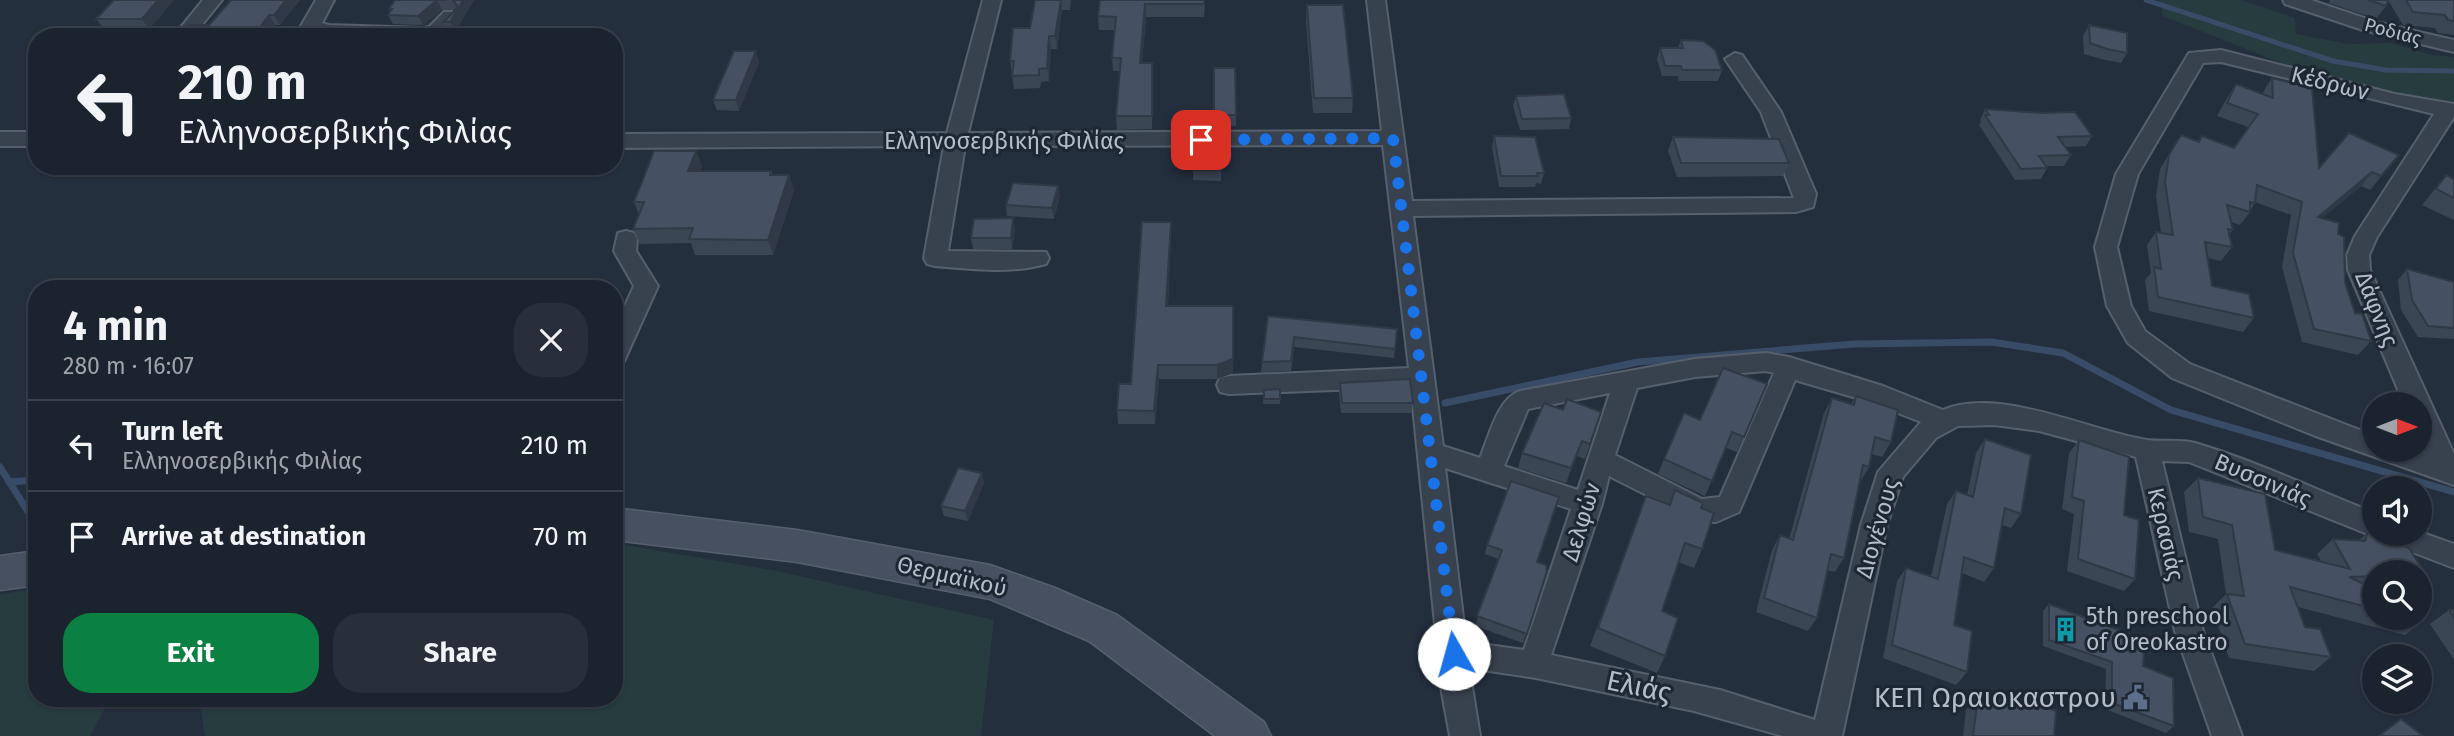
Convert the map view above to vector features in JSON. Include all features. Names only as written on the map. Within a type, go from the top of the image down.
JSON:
[{"type":"street","points":[[190,28],[213,0]]},
{"type":"street","points":[[317,28],[311,26],[325,0]]},
{"type":"street","points":[[992,0],[955,142],[935,258],[992,262],[1038,258]]},
{"type":"street","points":[[1376,0],[1465,736]]},
{"type":"street","name":"Ροδιάς","points":[[2292,0],[2400,35],[2454,46]]},
{"type":"street","points":[[439,28],[451,16]]},
{"type":"street","name":"Κέδρων","points":[[2362,442],[2181,371],[2136,337],[2119,306],[2106,247],[2127,174],[2196,57],[2206,54],[2451,110]]},
{"type":"street","points":[[1402,209],[1796,205],[1805,202],[1805,194],[1771,112],[1735,59]]},
{"type":"street","name":"Δάφνης","points":[[2412,392],[2366,289],[2358,255],[2366,236],[2451,110]]},
{"type":"street","name":"Ελληνοσερβικής Φιλίας","points":[[623,141],[955,142],[1393,138]]},
{"type":"street","points":[[0,139],[28,139]]},
{"type":"street","points":[[623,337],[646,286],[625,251],[626,239]]},
{"type":"street","points":[[1488,471],[1510,416],[1520,401],[1695,368],[1766,362],[1789,366],[1874,393],[1943,421]]},
{"type":"street","points":[[1600,459],[1698,510],[1716,511],[1730,504],[1789,366]]},
{"type":"street","points":[[1228,385],[1422,377]]},
{"type":"street","name":"Δελφών","points":[[1534,664],[1589,504],[1600,459],[1627,380]]},
{"type":"street","name":"Διογένους","points":[[1827,736],[1874,525],[1891,472],[1927,430],[1954,416],[1994,415],[2039,421],[2147,450]]},
{"type":"street","points":[[2432,439],[2453,472]]},
{"type":"street","name":"Βυσσινιάς","points":[[2147,450],[2192,452],[2218,460],[2362,520]]},
{"type":"street","name":"Κερασιάς","points":[[2147,450],[2187,624],[2211,699],[2227,736]]},
{"type":"street","points":[[1429,452],[1589,504]]},
{"type":"street","points":[[2423,462],[2453,472]]},
{"type":"street","name":"Θερμαϊκού","points":[[623,525],[797,546],[990,582],[1041,600],[1103,628],[1249,736]]},
{"type":"street","points":[[2428,546],[2454,556]]},
{"type":"street","points":[[0,573],[28,569]]},
{"type":"street","name":"Ελιάς","points":[[1454,654],[1534,664],[1750,711],[1819,736]]},
{"type":"green space","points":[[2159,0],[2241,0],[2295,18],[2296,34],[2349,44],[2391,43],[2432,55],[2454,57],[2454,112],[2321,79],[2163,16]]},
{"type":"green space","points":[[623,545],[777,571],[994,620],[981,736],[205,736],[200,707],[623,707]]},
{"type":"green space","points":[[28,590],[28,707],[105,707],[90,736],[0,736],[0,594]]},
{"type":"building","points":[[114,0],[158,0],[142,19],[96,19]]},
{"type":"building","points":[[231,0],[286,0],[260,28],[184,28],[190,25],[209,25]]},
{"type":"building","points":[[395,0],[437,0],[418,16],[388,15]]},
{"type":"building","points":[[453,0],[463,0],[450,22],[444,22],[458,7]]},
{"type":"building","points":[[1035,0],[1061,0],[1055,36],[1049,36],[1047,68],[1039,69],[1039,75],[1012,76],[1014,61],[1010,61],[1013,28],[1030,28]]},
{"type":"building","points":[[1100,0],[1204,0],[1204,4],[1145,4],[1140,63],[1152,63],[1152,116],[1116,116],[1121,58],[1112,58],[1116,17],[1098,16]]},
{"type":"building","points":[[2368,0],[2388,0],[2386,6]]},
{"type":"building","points":[[2406,0],[2454,0],[2454,21],[2448,20],[2445,15],[2413,12]]},
{"type":"building","points":[[1307,5],[1343,5],[1353,98],[1314,98]]},
{"type":"building","points":[[2089,25],[2127,33],[2127,53],[2090,43]]},
{"type":"building","points":[[1681,40],[1703,41],[1715,50],[1722,70],[1682,70],[1681,66],[1665,66],[1660,48],[1683,48]]},
{"type":"building","points":[[734,51],[756,51],[736,100],[713,100]]},
{"type":"building","points":[[1214,68],[1235,68],[1236,115],[1214,115]]},
{"type":"building","points":[[2272,78],[2312,88],[2319,168],[2349,133],[2399,155],[2381,176],[2372,172],[2318,217],[2339,223],[2338,234],[2344,237],[2345,282],[2355,313],[2362,314],[2371,341],[2314,329],[2293,253],[2302,202],[2257,185],[2255,203],[2250,202],[2250,212],[2227,205],[2233,230],[2228,229],[2232,247],[2205,242],[2212,286],[2249,294],[2254,318],[2158,297],[2154,267],[2161,269],[2156,232],[2173,235],[2165,182],[2169,155],[2181,135],[2199,142],[2202,136],[2234,148],[2258,114],[2227,103],[2236,84],[2273,98]]},
{"type":"building","points":[[1564,94],[1571,118],[1522,119],[1516,96]]},
{"type":"building","points":[[1985,109],[2041,113],[2075,112],[2092,136],[2058,137],[2071,155],[2039,156],[2047,168],[2021,169],[1985,115],[1989,115]]},
{"type":"building","points":[[1494,136],[1535,137],[1544,173],[1537,173],[1538,176],[1501,176]]},
{"type":"building","points":[[1673,137],[1779,139],[1789,163],[1681,163]]},
{"type":"building","points":[[1194,142],[1222,142],[1221,170],[1193,170]]},
{"type":"building","points":[[654,151],[696,151],[688,171],[771,171],[770,175],[789,175],[768,240],[689,239],[693,228],[633,229],[644,202],[634,202]]},
{"type":"building","points":[[2446,175],[2454,179],[2454,198],[2436,189]]},
{"type":"building","points":[[1013,183],[1058,186],[1052,208],[1006,205]]},
{"type":"building","points":[[1013,218],[1011,238],[971,238],[974,219]]},
{"type":"building","points":[[1142,222],[1171,222],[1166,306],[1233,306],[1233,359],[1217,365],[1158,365],[1154,411],[1117,410],[1119,384],[1131,384]]},
{"type":"building","points":[[2407,269],[2454,282],[2454,328],[2428,326],[2412,300]]},
{"type":"building","points":[[1268,316],[1397,329],[1395,349],[1294,337],[1291,361],[1262,362]]},
{"type":"building","points":[[1723,368],[1767,384],[1744,437],[1732,432],[1712,481],[1664,459],[1684,413],[1700,420]]},
{"type":"building","points":[[1410,379],[1413,403],[1342,403],[1340,383]]},
{"type":"building","points":[[1280,389],[1280,399],[1264,399],[1264,390]]},
{"type":"building","points":[[1856,396],[1898,410],[1891,442],[1875,437],[1869,467],[1863,465],[1844,558],[1831,554],[1817,618],[1764,598],[1780,535],[1793,540],[1832,398],[1854,405]]},
{"type":"building","points":[[1567,399],[1601,412],[1590,444],[1582,441],[1571,468],[1522,453],[1544,403],[1563,410]]},
{"type":"building","points":[[1985,439],[2031,455],[2021,514],[2005,508],[1994,568],[1964,557],[1954,625],[1972,631],[1967,672],[1892,645],[1906,568],[1938,579],[1956,491],[1973,497]]},
{"type":"building","points":[[2079,440],[2129,457],[2124,515],[2139,520],[2135,579],[2078,559],[2084,501],[2072,497]]},
{"type":"building","points":[[958,468],[982,473],[965,511],[941,506]]},
{"type":"building","points":[[2198,478],[2265,494],[2275,550],[2350,569],[2333,539],[2362,541],[2362,546],[2403,546],[2409,548],[2417,560],[2362,560],[2362,576],[2349,577],[2362,583],[2362,606],[2290,587],[2305,627],[2320,629],[2331,657],[2245,644],[2227,594],[2244,596],[2232,525],[2203,517]]},
{"type":"building","points":[[1511,481],[1559,497],[1537,562],[1546,565],[1547,571],[1527,634],[1477,616],[1502,550],[1487,545]]},
{"type":"building","points":[[1675,490],[1703,503],[1701,508],[1714,513],[1702,549],[1685,543],[1662,611],[1678,618],[1665,656],[1598,628],[1646,496],[1670,505]]},
{"type":"building","points":[[2049,604],[2145,640],[2143,666],[2173,678],[2174,726],[2112,703],[2112,662],[2049,640]]},
{"type":"building","points":[[2006,693],[2056,711],[2054,736],[1973,736],[1978,696],[2005,706]]},
{"type":"building","points":[[2401,719],[2423,736],[2379,736]]},
{"type":"waterway","points":[[2146,0],[2333,61],[2386,70],[2454,71]]},
{"type":"waterway","points":[[1445,403],[1638,362],[1854,344],[1991,342],[2063,353],[2171,410],[2454,492]]},
{"type":"waterway","points":[[0,467],[9,482]]},
{"type":"waterway","points":[[9,482],[28,481]]},
{"type":"waterway","points":[[9,482],[28,512]]},
{"type":"place","name":"5th preschool of Oreokastro","points":[[2066,629]]},
{"type":"place","name":"ΚΕΠ Ωραιοκαστρου","points":[[2136,697]]},
{"type":"route","points":[[1201,140],[1393,138],[1454,654]]}]
